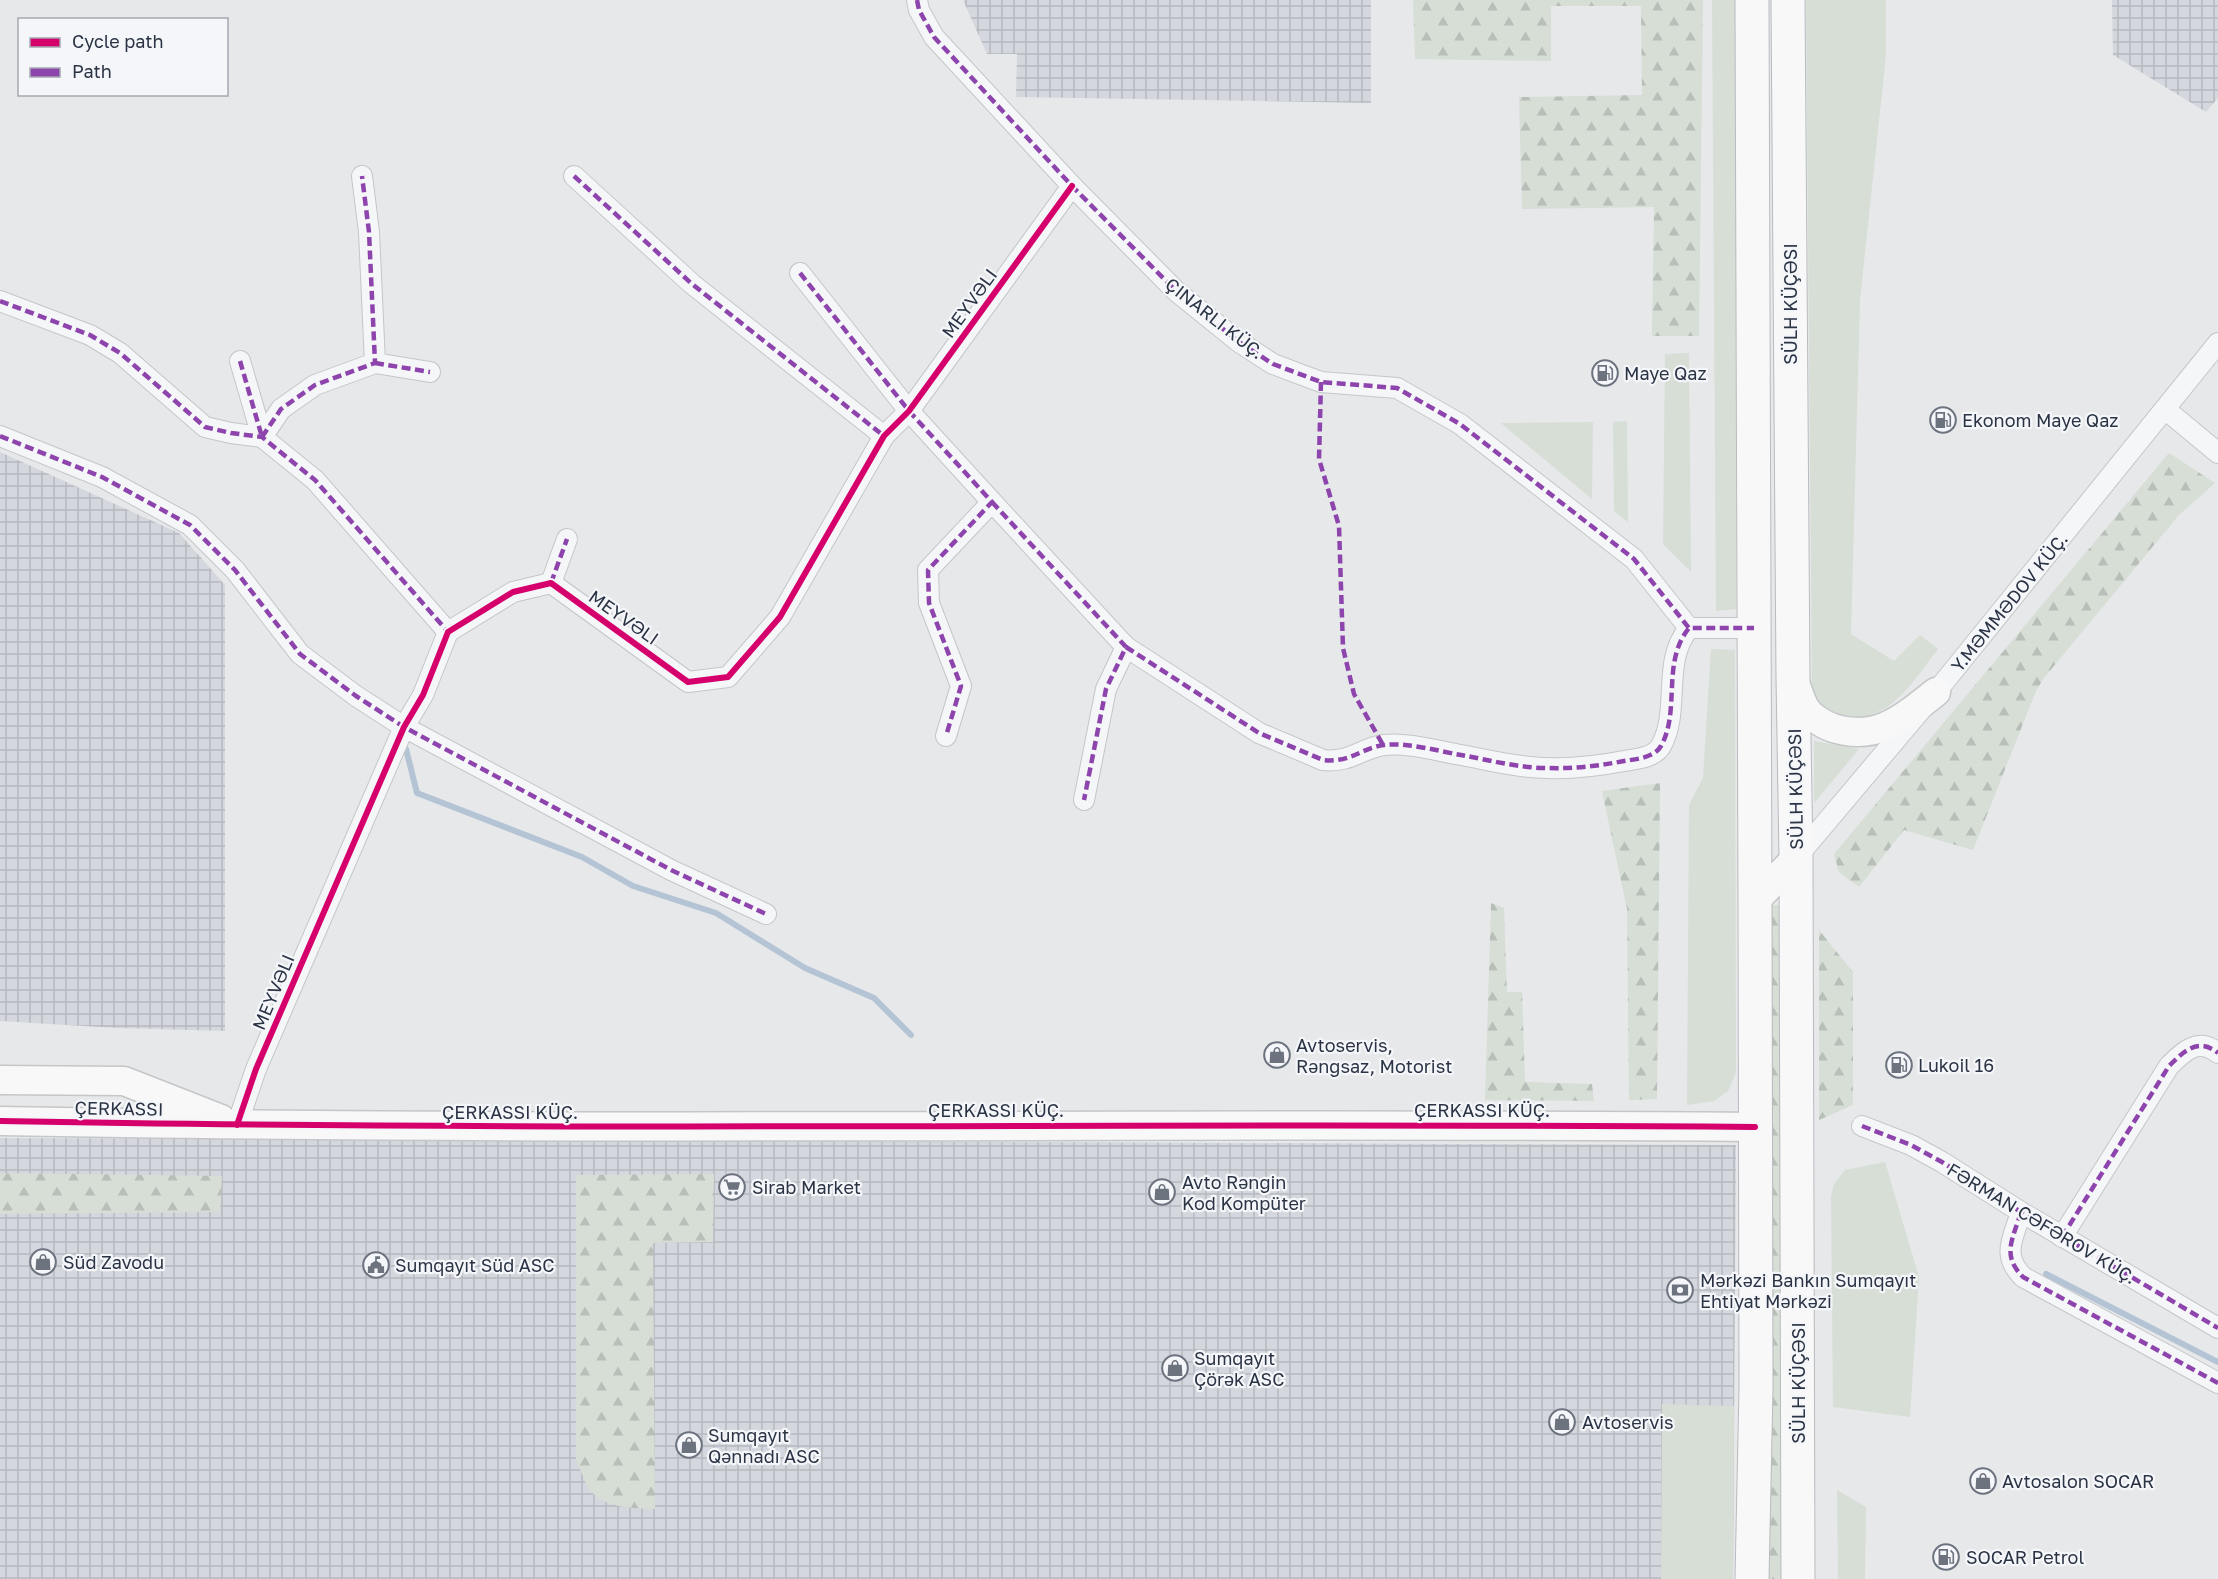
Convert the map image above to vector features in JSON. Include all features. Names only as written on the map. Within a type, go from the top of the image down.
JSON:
[{"type":"highway","name":"SÜLH KÜÇƏSI","points":[[1752,0],[1755,333],[1755,1388],[1752,1579]]},
{"type":"highway","name":"SÜLH KÜÇƏSI","points":[[1788,0],[1796,858],[1797,1579]]},
{"type":"street","points":[[917,0],[919,10],[934,37],[1072,186],[1177,292],[1239,342],[1274,364],[1321,382],[1397,388],[1460,424],[1634,559],[1689,628]]},
{"type":"street","points":[[362,176],[369,232],[375,363]]},
{"type":"street","points":[[574,176],[692,284],[884,436]]},
{"type":"street","name":"MEYVƏLI","points":[[551,584],[688,682],[728,676],[780,617],[884,436],[909,411],[1072,186]]},
{"type":"street","points":[[800,273],[909,411],[1126,647],[1259,733],[1323,760],[1334,761],[1348,758],[1383,745],[1410,747],[1545,768],[1591,767],[1644,758],[1660,748],[1668,725],[1679,640],[1689,628]]},
{"type":"street","points":[[0,301],[90,335],[120,353],[204,428],[262,437],[315,480],[448,632],[513,592],[551,584],[567,538]]},
{"type":"street","name":"Y.MƏMMƏDOV KÜÇ.","points":[[1796,858],[1936,693],[2218,343]]},
{"type":"street","points":[[240,361],[262,437]]},
{"type":"street","points":[[262,437],[281,409],[315,385],[375,363],[430,372]]},
{"type":"street","points":[[2165,409],[2218,453]]},
{"type":"street","points":[[0,436],[102,477],[190,525],[236,570],[300,654],[356,696],[404,727],[671,870],[766,914]]},
{"type":"street","points":[[946,736],[961,686],[929,603],[927,570],[992,502]]},
{"type":"street","points":[[1689,628],[1754,628]]},
{"type":"street","name":"MEYVƏLI","points":[[237,1125],[261,1058],[404,727],[423,695],[448,632]]},
{"type":"street","points":[[1084,800],[1106,689],[1126,647]]},
{"type":"street","points":[[1793,677],[1805,707],[1815,718],[1828,726],[1844,731],[1864,732],[1882,729],[1902,719],[1936,693]]},
{"type":"street","points":[[1755,902],[1796,858]]},
{"type":"street","points":[[2062,1237],[2169,1066],[2182,1053],[2197,1046],[2210,1047],[2218,1053]]},
{"type":"street","points":[[0,1080],[124,1081],[237,1125]]},
{"type":"street","points":[[0,1121],[582,1127],[1094,1125],[1755,1127]]},
{"type":"street","name":"FƏRMAN CƏFƏROV KÜÇ.","points":[[1862,1126],[1911,1145],[2218,1328]]},
{"type":"street","points":[[2020,1212],[2009,1254],[2013,1267],[2023,1277],[2218,1383]]},
{"type":"shaded area","points":[[963,0],[1371,0],[1371,103],[1016,97],[1017,54],[987,54]]},
{"type":"shaded area","points":[[2112,0],[2218,0],[2218,98],[2206,112],[2113,55]]},
{"type":"shaded area","points":[[0,452],[179,533],[225,585],[225,1031],[0,1021]]},
{"type":"shaded area","points":[[0,1138],[1736,1145],[1733,1579],[0,1579]]},
{"type":"green space","points":[[1413,0],[1703,0],[1699,336],[1652,336],[1654,207],[1522,209],[1519,97],[1642,95],[1641,6],[1551,6],[1551,61],[1415,59]]},
{"type":"green space","points":[[1712,0],[1736,0],[1736,609],[1716,611]]},
{"type":"green space","points":[[1806,0],[1886,0],[1886,55],[1860,300],[1851,634],[1894,661],[1920,635],[1938,649],[1899,697],[1874,714],[1860,717],[1833,712],[1818,700],[1812,690]]},
{"type":"green space","points":[[1689,353],[1691,572],[1663,544],[1665,354]]},
{"type":"green space","points":[[1627,421],[1628,522],[1614,511],[1613,422]]},
{"type":"green space","points":[[1593,422],[1592,499],[1501,423]]},
{"type":"green space","points":[[2169,453],[2215,483],[2178,516],[2044,678],[2036,691],[1973,850],[1904,830],[1859,887],[1839,872],[1834,854]]},
{"type":"green space","points":[[1711,649],[1735,650],[1736,1073],[1728,1091],[1714,1101],[1687,1105],[1689,805],[1703,778]]},
{"type":"green space","points":[[1814,741],[1859,749],[1814,803]]},
{"type":"green space","points":[[1660,783],[1657,1099],[1629,1100],[1627,909],[1602,791]]},
{"type":"green space","points":[[1491,903],[1504,908],[1507,992],[1522,992],[1525,1082],[1592,1084],[1594,1101],[1485,1100]]},
{"type":"green space","points":[[1769,905],[1782,905],[1783,1579],[1769,1579]]},
{"type":"green space","points":[[1819,930],[1853,972],[1853,1105],[1819,1120]]},
{"type":"green space","points":[[1885,1162],[1919,1277],[1910,1417],[1833,1407],[1831,1196],[1834,1184],[1845,1170]]},
{"type":"green space","points":[[0,1173],[222,1176],[220,1212],[0,1214]]},
{"type":"green space","points":[[714,1174],[713,1242],[653,1243],[655,1509],[618,1506],[593,1494],[576,1460],[576,1175]]},
{"type":"green space","points":[[1662,1404],[1734,1406],[1733,1579],[1661,1579]]},
{"type":"green space","points":[[1837,1490],[1866,1507],[1865,1579],[1838,1579]]},
{"type":"waterway","points":[[406,749],[417,793],[582,857],[633,886],[716,913],[805,968],[874,998],[911,1035]]},
{"type":"waterway","points":[[2046,1274],[2218,1362]]},
{"type":"marked path","points":[[917,0],[919,10],[934,37],[1072,186],[1177,292],[1239,342],[1273,364],[1321,382],[1397,388],[1460,424],[1634,559],[1689,628]]},
{"type":"marked path","points":[[262,437],[281,409],[315,385],[375,363],[369,232],[362,176]]},
{"type":"marked path","points":[[574,176],[692,284],[884,436]]},
{"type":"marked path","points":[[800,273],[909,411],[992,502],[928,570],[929,603],[961,686],[946,736]]},
{"type":"marked path","points":[[0,301],[90,335],[120,353],[205,427],[262,437],[315,480],[448,632]]},
{"type":"marked path","points":[[240,361],[262,437]]},
{"type":"marked path","points":[[375,363],[430,372]]},
{"type":"marked path","points":[[1321,382],[1319,459],[1339,526],[1343,648],[1354,694],[1383,745]]},
{"type":"marked path","points":[[0,436],[102,477],[190,525],[235,570],[300,654],[356,696],[404,727],[671,870],[766,914]]},
{"type":"marked path","points":[[992,502],[1126,647],[1106,689],[1084,800]]},
{"type":"marked path","points":[[551,583],[567,539]]},
{"type":"marked path","points":[[1126,647],[1259,733],[1323,760],[1341,759],[1376,747],[1393,744],[1422,747],[1536,768],[1566,768],[1634,760],[1654,753],[1661,746],[1667,732],[1676,656],[1689,628],[1754,628]]},
{"type":"marked path","points":[[2062,1237],[2169,1066],[2180,1055],[2198,1046],[2211,1048],[2218,1053]]},
{"type":"marked path","points":[[1862,1126],[1911,1145],[1942,1162],[2021,1212],[2218,1328]]},
{"type":"marked path","points":[[2021,1212],[2012,1239],[2011,1254],[2016,1269],[2023,1277],[2218,1383]]},
{"type":"cycle path","points":[[237,1125],[256,1069],[404,727],[423,695],[448,632],[513,592],[551,583],[688,682],[728,677],[780,617],[884,436],[909,411],[1072,186]]},
{"type":"cycle path","name":"ÇERKASSI","points":[[0,1121],[439,1126],[1755,1127]]},
{"type":"place","name":"Maye Qaz","points":[[1605,373]]},
{"type":"place","name":"Ekonom Maye Qaz","points":[[1943,420]]},
{"type":"place","name":"Avtoservis, Rəngsaz, Motorist","points":[[1277,1055]]},
{"type":"place","name":"Lukoil 16","points":[[1899,1065]]},
{"type":"place","name":"Sirab Market","points":[[732,1187]]},
{"type":"place","name":"Avto Rəngin Kod Kompüter","points":[[1162,1192]]},
{"type":"place","name":"Süd Zavodu","points":[[43,1262]]},
{"type":"place","name":"Sumqayıt Süd ASC","points":[[376,1265]]},
{"type":"place","name":"Mərkəzi Bankın Sumqayıt Ehtiyat Mərkəzi","points":[[1680,1290]]},
{"type":"place","name":"Sumqayıt Çörək ASC","points":[[1175,1368]]},
{"type":"place","name":"Avtoservis","points":[[1562,1422]]},
{"type":"place","name":"Sumqayıt Qənnadı ASC","points":[[689,1445]]},
{"type":"place","name":"Avtosalon SOCAR","points":[[1983,1481]]},
{"type":"place","name":"SOCAR Petrol","points":[[1946,1557]]}]
